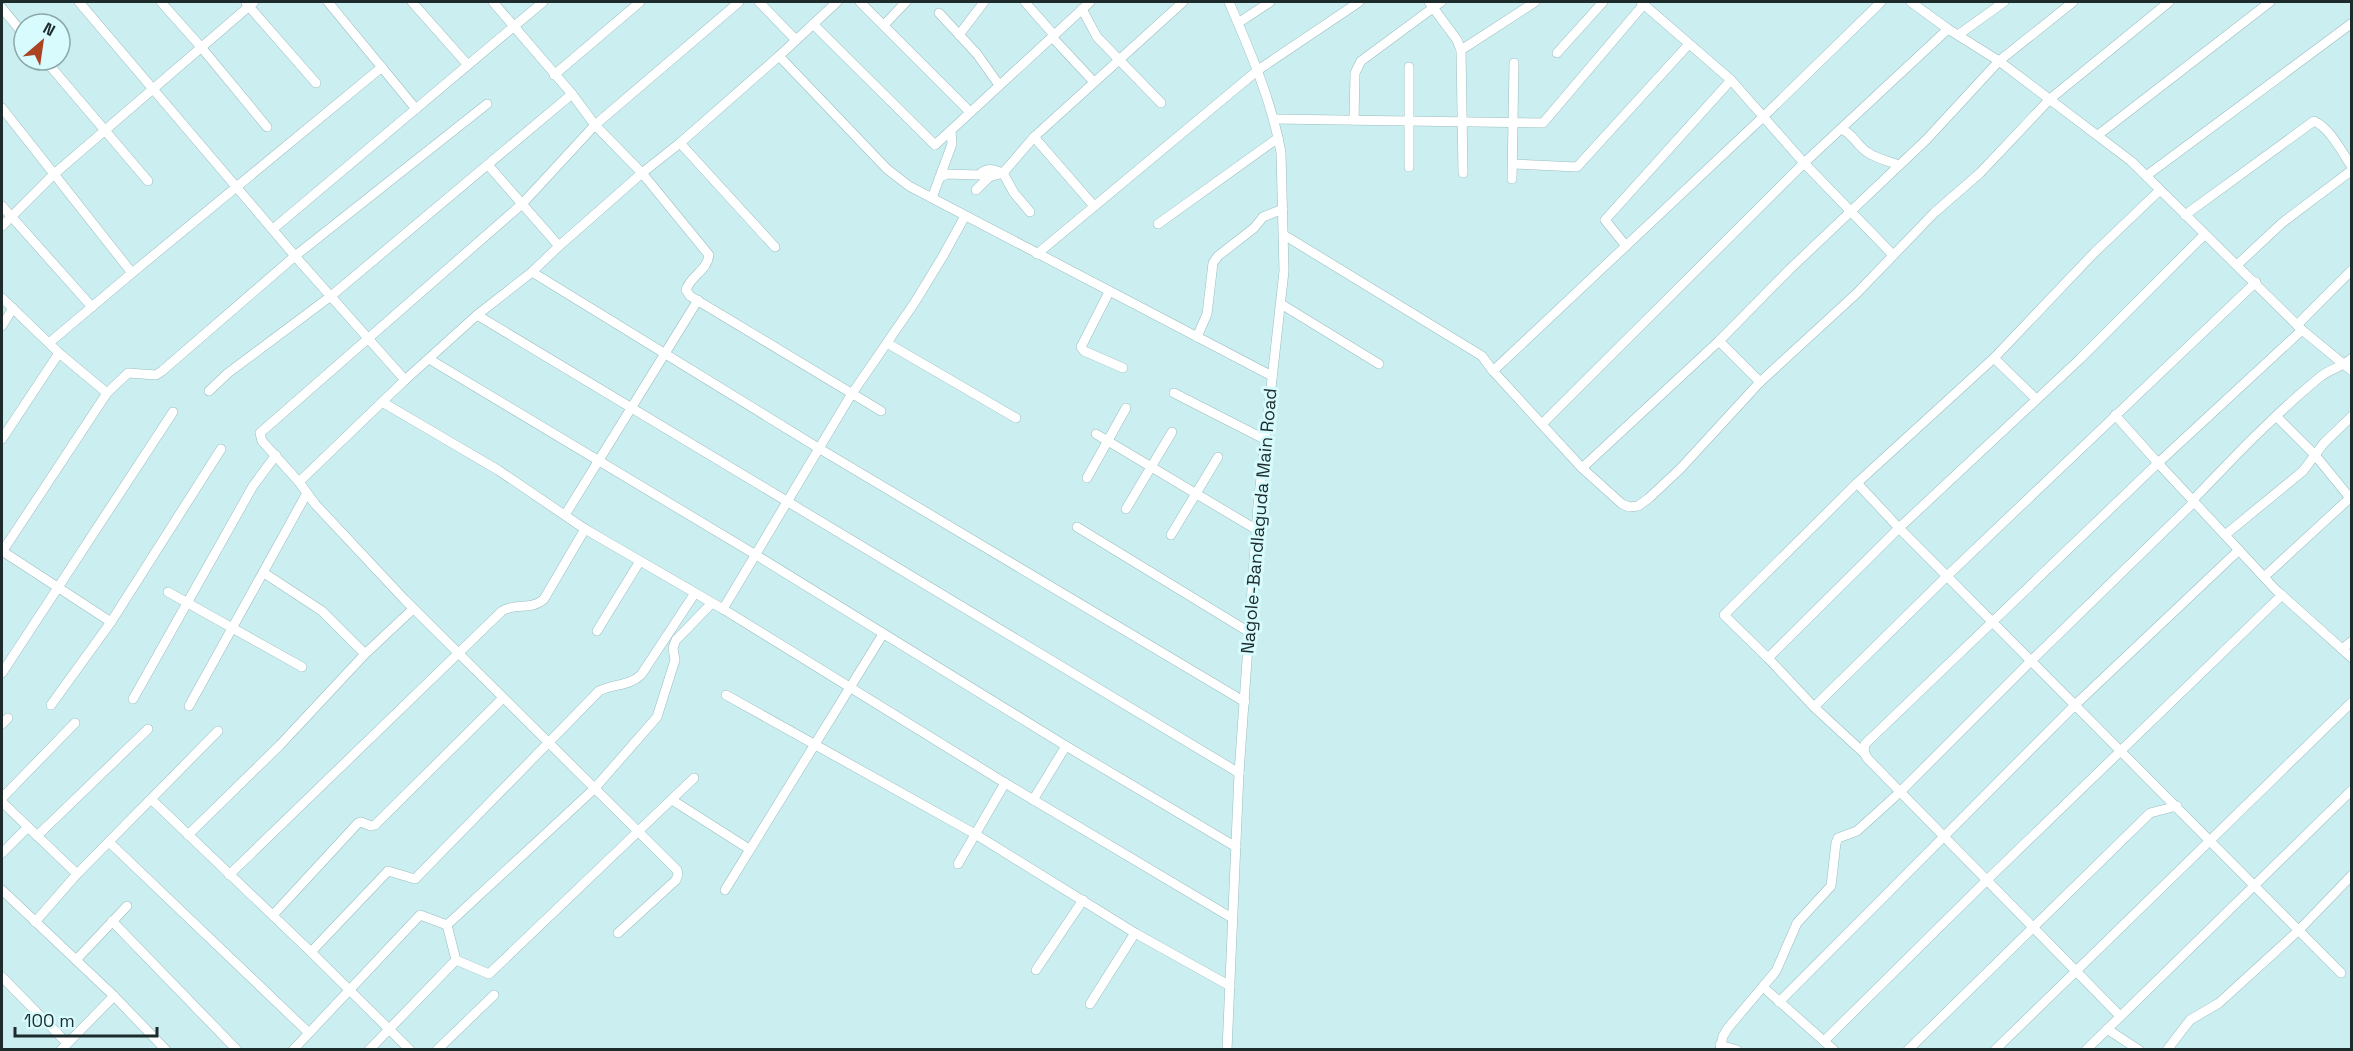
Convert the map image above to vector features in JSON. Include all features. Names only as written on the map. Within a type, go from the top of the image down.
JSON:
[{"type":"street","points":[[79,2],[295,256],[405,380]]},
{"type":"street","points":[[161,2],[267,127]]},
{"type":"street","points":[[328,2],[416,109]]},
{"type":"street","points":[[412,2],[467,64]]},
{"type":"street","points":[[493,2],[572,94],[595,125],[642,173],[709,255],[705,268],[687,285],[686,290],[690,296],[881,411]]},
{"type":"street","points":[[273,229],[543,2]]},
{"type":"street","points":[[554,75],[640,2]]},
{"type":"street","points":[[618,933],[676,880],[677,870],[413,609],[307,493],[260,437],[262,429],[522,204],[595,125],[740,2]]},
{"type":"street","points":[[759,2],[796,40]]},
{"type":"street","points":[[299,482],[405,380],[477,315],[532,272],[642,173],[680,143],[779,56],[837,2]]},
{"type":"street","points":[[860,2],[970,112]]},
{"type":"street","points":[[884,26],[906,2]]},
{"type":"street","points":[[959,35],[984,2]]},
{"type":"street","points":[[1025,2],[1093,81]]},
{"type":"street","points":[[813,24],[932,143],[938,144],[1090,2]]},
{"type":"street","points":[[976,190],[988,177],[1003,172],[1034,137],[1093,81],[1183,2]]},
{"type":"street","name":"Nagole-Bandlaguda Main Road","points":[[1227,1050],[1239,773],[1258,504],[1284,271],[1281,152],[1274,119],[1258,70],[1229,2]]},
{"type":"street","points":[[1238,23],[1270,2]]},
{"type":"street","points":[[1037,254],[1258,70],[1359,2]]},
{"type":"street","points":[[1461,50],[1535,2]]},
{"type":"street","points":[[1557,53],[1604,2]]},
{"type":"street","points":[[1493,371],[1763,117],[1881,2]]},
{"type":"street","points":[[1911,2],[1948,29],[1999,61],[2131,161],[2300,327],[2349,364]]},
{"type":"street","points":[[1958,35],[2004,2]]},
{"type":"street","points":[[1582,468],[1719,341],[1790,269],[1899,165],[1999,61],[2073,2]]},
{"type":"street","points":[[1284,235],[1475,350],[1582,468],[1622,504],[1629,507],[1638,506],[1680,469],[1760,382],[1857,293],[1892,254],[1980,172],[2050,99],[2169,2]]},
{"type":"street","points":[[2098,135],[2270,2]]},
{"type":"street","points":[[2,226],[53,175],[249,3],[316,83]]},
{"type":"street","points":[[1274,119],[1543,123],[1642,3],[1731,80],[1804,163],[1892,254]]},
{"type":"street","points":[[1354,120],[1357,66],[1434,4],[1461,50],[1460,121],[1463,173]]},
{"type":"street","points":[[2,8],[12,20]]},
{"type":"street","points":[[1082,9],[1097,37],[1161,103]]},
{"type":"street","points":[[939,13],[977,54],[999,85]]},
{"type":"street","points":[[2146,176],[2352,22]]},
{"type":"street","points":[[1542,424],[1804,163],[1948,29]]},
{"type":"street","points":[[1513,164],[1577,167],[1689,44]]},
{"type":"street","points":[[779,56],[887,169],[909,186],[1272,376]]},
{"type":"street","points":[[1512,179],[1514,63]]},
{"type":"street","points":[[49,343],[382,67]]},
{"type":"street","points":[[1408,167],[1409,67]]},
{"type":"street","points":[[55,72],[148,181]]},
{"type":"street","points":[[1626,246],[1605,220],[1731,80]]},
{"type":"street","points":[[209,391],[228,373],[331,296],[572,94]]},
{"type":"street","points":[[111,622],[2,552],[107,393],[128,373],[156,375],[162,371],[295,256],[487,104]]},
{"type":"street","points":[[2,108],[132,273]]},
{"type":"street","points":[[2185,215],[2314,121],[2319,124],[2337,144],[2352,168],[2282,223],[2237,265]]},
{"type":"street","points":[[1841,129],[1849,132],[1864,150],[1878,158],[1899,165]]},
{"type":"street","points":[[932,198],[952,144],[951,131]]},
{"type":"street","points":[[1034,137],[1094,206]]},
{"type":"street","points":[[1158,224],[1278,138]]},
{"type":"street","points":[[680,143],[775,247]]},
{"type":"street","points":[[488,165],[559,246]]},
{"type":"street","points":[[940,177],[946,174],[979,175],[983,170],[991,169],[1003,172],[1014,193],[1030,212]]},
{"type":"street","points":[[2120,1016],[1866,755],[1814,707],[1724,615],[1857,483],[1994,358],[2094,253],[2160,190]]},
{"type":"street","points":[[2,206],[92,307]]},
{"type":"street","points":[[1197,337],[1207,314],[1213,263],[1218,256],[1254,228],[1263,217],[1283,209]]},
{"type":"street","points":[[723,609],[851,395],[938,265],[965,216]]},
{"type":"street","points":[[1768,658],[1899,528],[2080,359],[2205,234]]},
{"type":"street","points":[[1866,755],[1865,744],[1870,737],[2300,327],[2352,270]]},
{"type":"street","points":[[532,272],[820,449],[1245,702]]},
{"type":"street","points":[[1814,707],[1947,576],[2256,282]]},
{"type":"street","points":[[1109,292],[1081,347],[1084,351],[1123,368]]},
{"type":"street","points":[[2,298],[59,353],[107,393]]},
{"type":"street","points":[[565,515],[698,300]]},
{"type":"street","points":[[1281,304],[1379,364]]},
{"type":"street","points":[[2,326],[13,308]]},
{"type":"street","points":[[477,315],[1239,773]]},
{"type":"street","points":[[1719,341],[1760,382]]},
{"type":"street","points":[[887,343],[1016,418]]},
{"type":"street","points":[[2,440],[59,353]]},
{"type":"street","points":[[1994,358],[2036,399]]},
{"type":"street","points":[[429,359],[1236,847]]},
{"type":"street","points":[[1737,1050],[1720,1047],[1728,1028],[1776,971],[1797,923],[1831,886],[1838,838],[1857,831],[1900,792],[2322,375],[2349,364]]},
{"type":"street","points":[[1174,393],[1266,440]]},
{"type":"street","points":[[382,402],[498,470],[585,529],[695,592],[1033,800],[1232,918]]},
{"type":"street","points":[[1087,478],[1126,408]]},
{"type":"street","points":[[2,673],[173,412]]},
{"type":"street","points":[[2115,415],[2282,596],[2352,658]]},
{"type":"street","points":[[2225,535],[2304,471],[2315,454],[2352,416]]},
{"type":"street","points":[[2264,577],[2351,497],[2315,454],[2277,417]]},
{"type":"street","points":[[1126,509],[1172,432]]},
{"type":"street","points":[[1096,434],[1257,530]]},
{"type":"street","points":[[51,705],[111,622],[221,449]]},
{"type":"street","points":[[133,699],[253,486],[276,455]]},
{"type":"street","points":[[1171,535],[1218,457]]},
{"type":"street","points":[[1857,483],[2341,973]]},
{"type":"street","points":[[189,706],[307,493]]},
{"type":"street","points":[[1077,527],[1249,632]]},
{"type":"street","points":[[230,875],[507,608],[535,606],[544,599],[585,529]]},
{"type":"street","points":[[1779,1002],[2075,705],[2239,550]]},
{"type":"street","points":[[597,631],[640,561]]},
{"type":"street","points":[[264,573],[322,611],[365,654]]},
{"type":"street","points":[[168,592],[302,667]]},
{"type":"street","points":[[311,951],[388,871],[415,879],[599,691],[616,684],[634,681],[653,657],[695,592]]},
{"type":"street","points":[[1824,1041],[1987,880],[2282,596]]},
{"type":"street","points":[[653,657],[662,652],[712,603]]},
{"type":"street","points":[[188,835],[280,745],[365,654],[413,609]]},
{"type":"street","points":[[725,890],[883,634]]},
{"type":"street","points":[[447,925],[594,789],[657,717],[675,660],[673,648],[676,639]]},
{"type":"street","points":[[2342,649],[2352,641]]},
{"type":"street","points":[[726,695],[975,834],[1135,933],[1230,986]]},
{"type":"street","points":[[273,915],[358,823],[375,825],[503,698]]},
{"type":"street","points":[[1995,1050],[2352,702]]},
{"type":"street","points":[[75,723],[2,800],[77,874]]},
{"type":"street","points":[[37,836],[147,729]]},
{"type":"street","points":[[35,922],[77,874],[218,731]]},
{"type":"street","points":[[1033,800],[1066,746]]},
{"type":"street","points":[[456,960],[489,974],[694,778]]},
{"type":"street","points":[[958,864],[1005,783]]},
{"type":"street","points":[[2086,1050],[2253,884],[2352,790]]},
{"type":"street","points":[[152,800],[311,951],[410,1050]]},
{"type":"street","points":[[672,800],[749,849]]},
{"type":"street","points":[[1908,1050],[2150,813],[2176,806]]},
{"type":"street","points":[[2,853],[28,827]]},
{"type":"street","points":[[109,842],[309,1033]]},
{"type":"street","points":[[2167,1050],[2190,1020],[2219,1003],[2299,930],[2352,875]]},
{"type":"street","points":[[2,890],[114,996],[161,1048]]},
{"type":"street","points":[[1036,970],[1083,900]]},
{"type":"street","points":[[76,960],[127,906]]},
{"type":"street","points":[[293,1050],[420,915],[447,925]]},
{"type":"street","points":[[112,921],[237,1050]]},
{"type":"street","points":[[447,925],[456,960]]},
{"type":"street","points":[[1090,1004],[1135,933]]},
{"type":"street","points":[[369,1050],[456,960]]},
{"type":"street","points":[[2,977],[64,1046],[114,996]]},
{"type":"street","points":[[1763,987],[1834,1050]]},
{"type":"street","points":[[437,1050],[494,994]]},
{"type":"street","points":[[2107,1029],[2139,1050]]}]
